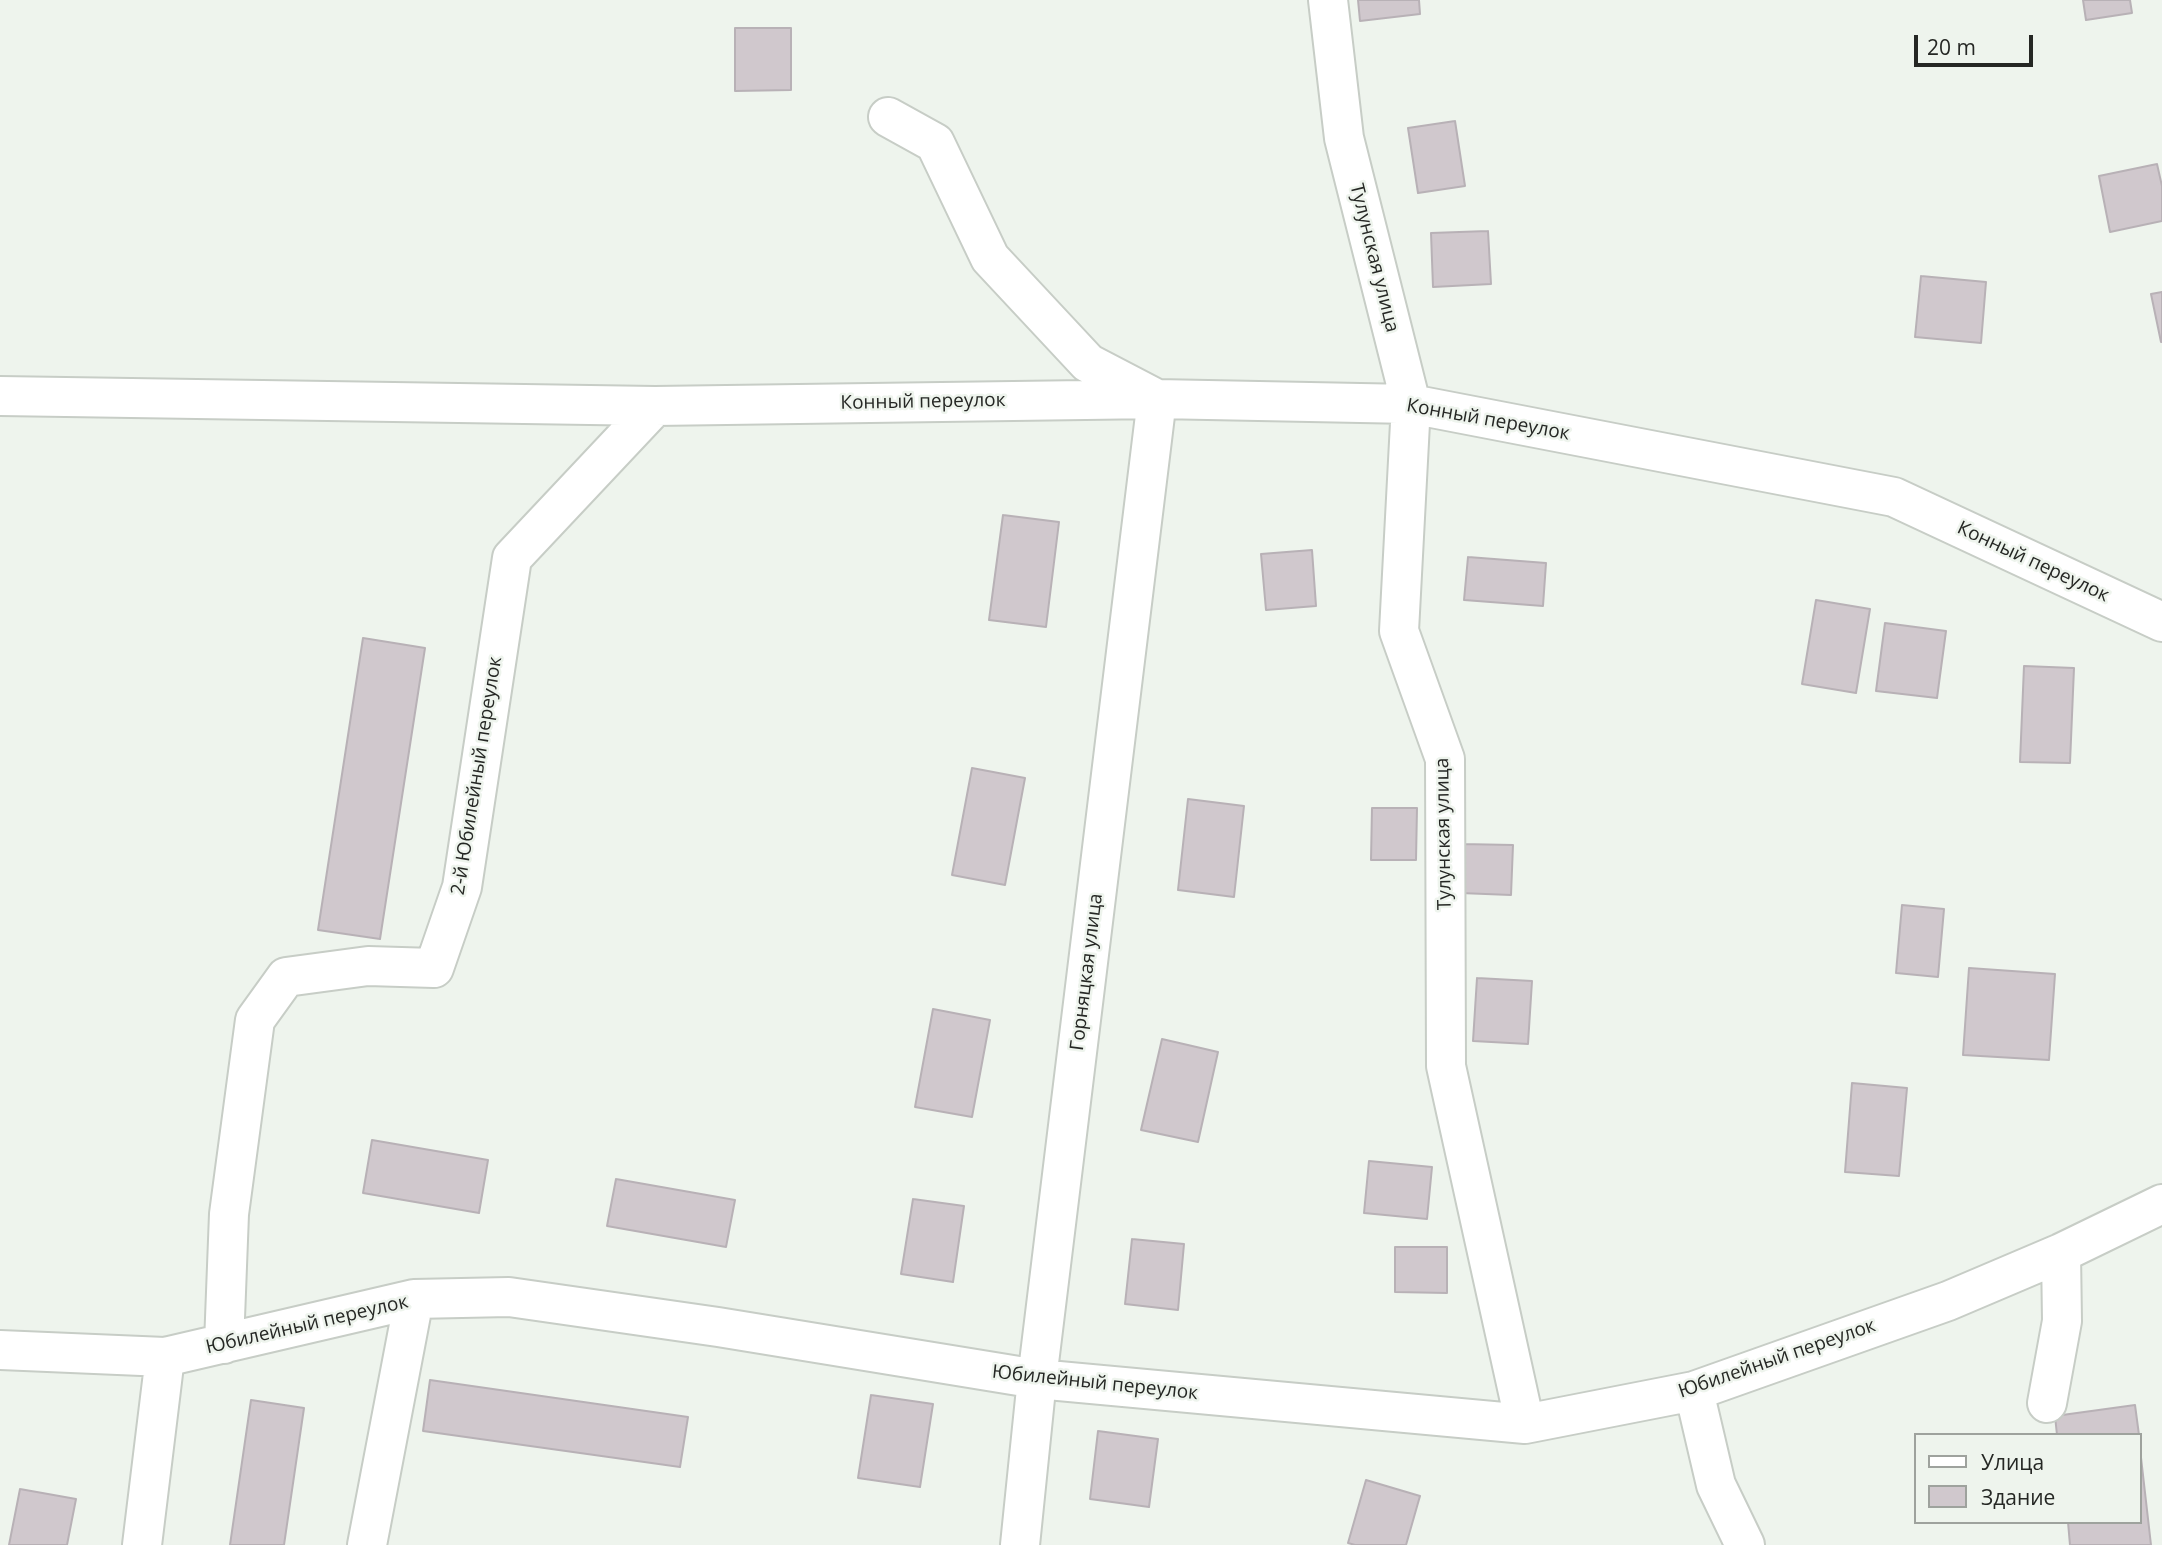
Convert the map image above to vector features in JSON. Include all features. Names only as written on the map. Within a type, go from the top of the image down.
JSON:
[{"type":"street","name":"Тулунская улица","points":[[1328,0],[1344,138],[1410,404],[1399,631],[1445,759],[1446,1066],[1525,1424]]},
{"type":"street","points":[[888,117],[935,143],[990,258],[1088,363],[1157,399]]},
{"type":"street","name":"Конный переулок","points":[[0,396],[655,406],[1157,399],[1410,404],[1894,497],[2162,622]]},
{"type":"street","name":"Горняцкая улица","points":[[1020,1545],[1037,1379],[1157,399]]},
{"type":"street","name":"2-й Юбилейный переулок","points":[[224,1344],[229,1214],[255,1020],[286,977],[368,966],[434,968],[462,887],[512,558],[655,406]]},
{"type":"street","name":"Юбилейный переулок","points":[[0,1350],[165,1357],[414,1299],[509,1297],[718,1327],[1037,1379],[1525,1424],[1694,1391],[1948,1301],[2061,1253],[2162,1204]]},
{"type":"street","points":[[2047,1403],[2062,1321],[2061,1253]]},
{"type":"street","points":[[367,1545],[414,1299]]},
{"type":"street","points":[[142,1545],[165,1357]]},
{"type":"street","points":[[1694,1391],[1716,1485],[1745,1545]]},
{"type":"building","points":[[1358,0],[1419,0],[1420,14],[1360,21]]},
{"type":"building","points":[[2083,0],[2130,0],[2132,13],[2086,20]]},
{"type":"building","points":[[735,28],[791,28],[791,90],[735,91]]},
{"type":"building","points":[[1455,121],[1465,186],[1418,193],[1408,128]]},
{"type":"building","points":[[2157,164],[2162,186],[2162,221],[2110,232],[2099,176]]},
{"type":"building","points":[[1488,231],[1491,284],[1433,287],[1431,233]]},
{"type":"building","points":[[1921,276],[1986,282],[1981,343],[1915,337]]},
{"type":"building","points":[[2162,292],[2162,342],[2161,342],[2151,294]]},
{"type":"building","points":[[1003,515],[1059,522],[1046,627],[989,620]]},
{"type":"building","points":[[1312,550],[1316,606],[1266,610],[1261,554]]},
{"type":"building","points":[[1468,557],[1546,563],[1543,606],[1464,600]]},
{"type":"building","points":[[1816,600],[1870,609],[1856,693],[1802,684]]},
{"type":"building","points":[[1885,623],[1946,631],[1937,698],[1876,691]]},
{"type":"building","points":[[363,638],[425,648],[380,939],[318,930]]},
{"type":"building","points":[[2024,666],[2074,668],[2070,763],[2020,762]]},
{"type":"building","points":[[972,768],[1025,778],[1005,885],[952,875]]},
{"type":"building","points":[[1188,799],[1244,806],[1234,897],[1178,890]]},
{"type":"building","points":[[1372,808],[1417,808],[1416,860],[1371,860]]},
{"type":"building","points":[[1461,844],[1513,845],[1511,895],[1460,893]]},
{"type":"building","points":[[1902,905],[1944,909],[1938,977],[1896,973]]},
{"type":"building","points":[[1969,968],[2055,974],[2049,1060],[1963,1055]]},
{"type":"building","points":[[1477,978],[1532,981],[1528,1044],[1473,1041]]},
{"type":"building","points":[[933,1009],[990,1020],[972,1117],[915,1107]]},
{"type":"building","points":[[1162,1039],[1218,1052],[1198,1142],[1141,1130]]},
{"type":"building","points":[[1852,1083],[1907,1088],[1899,1176],[1845,1172]]},
{"type":"building","points":[[372,1140],[488,1160],[479,1213],[363,1193]]},
{"type":"building","points":[[1369,1161],[1432,1167],[1427,1219],[1364,1213]]},
{"type":"building","points":[[616,1179],[735,1200],[726,1247],[607,1226]]},
{"type":"building","points":[[913,1199],[964,1206],[953,1282],[901,1274]]},
{"type":"building","points":[[1132,1239],[1184,1244],[1178,1310],[1125,1304]]},
{"type":"building","points":[[1395,1247],[1447,1247],[1447,1293],[1395,1292]]},
{"type":"building","points":[[430,1380],[688,1417],[680,1467],[423,1431]]},
{"type":"building","points":[[871,1395],[933,1404],[920,1487],[858,1478]]},
{"type":"building","points":[[251,1400],[304,1408],[284,1545],[230,1545]]},
{"type":"building","points":[[2135,1405],[2139,1433],[2057,1433],[2055,1416]]},
{"type":"building","points":[[1098,1431],[1158,1439],[1149,1507],[1090,1499]]},
{"type":"building","points":[[2141,1458],[2151,1545],[2070,1545],[2068,1524],[2141,1524]]},
{"type":"building","points":[[1366,1480],[1420,1496],[1406,1545],[1348,1543]]},
{"type":"building","points":[[20,1489],[76,1499],[67,1545],[9,1545]]}]
